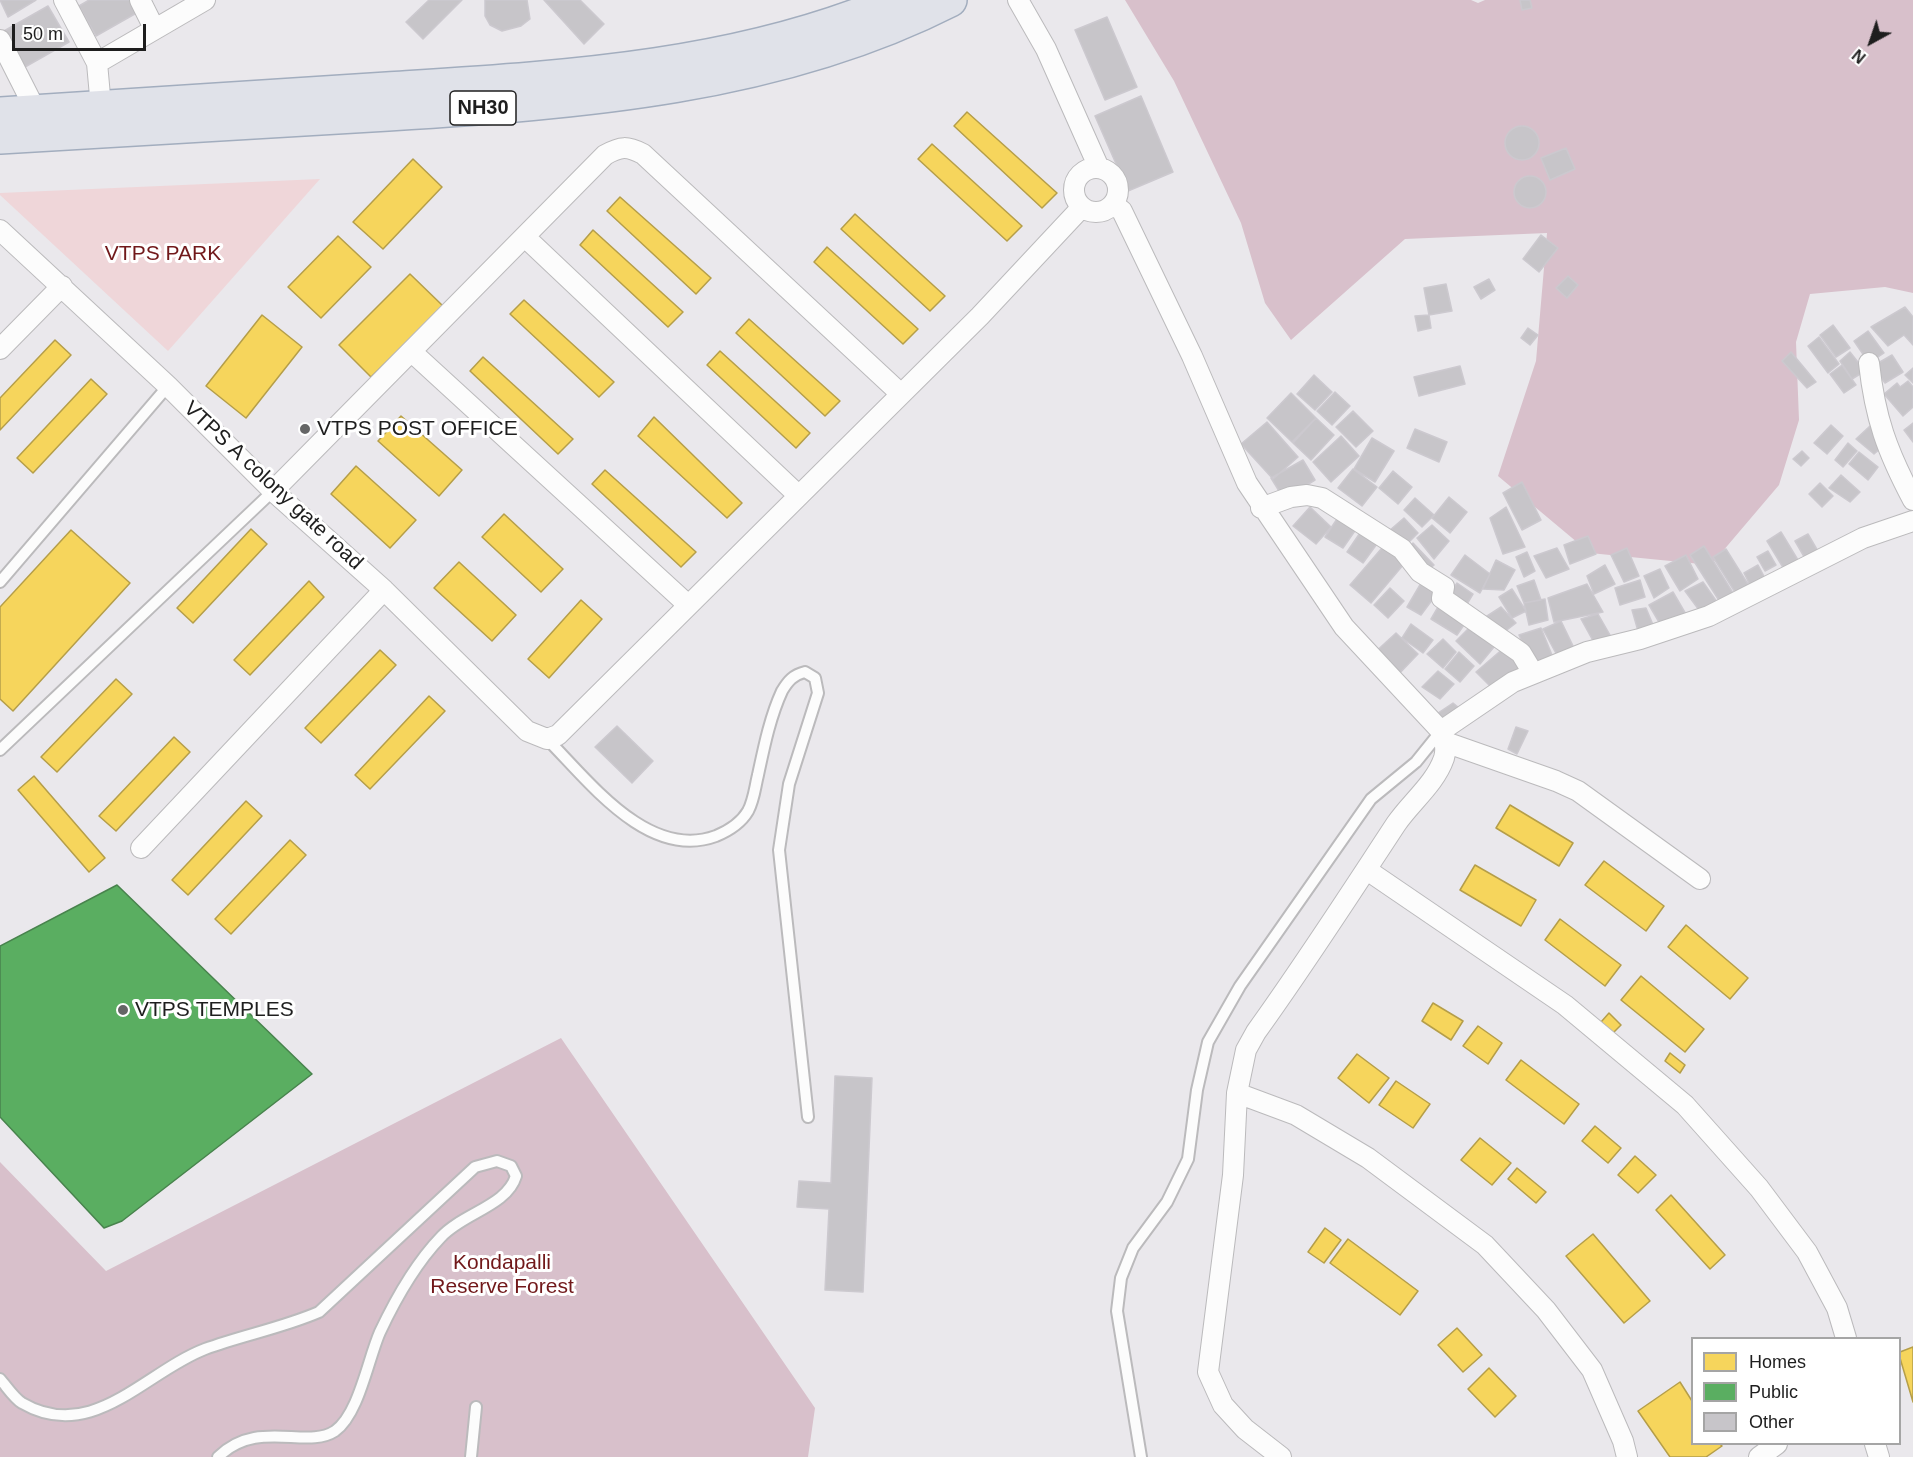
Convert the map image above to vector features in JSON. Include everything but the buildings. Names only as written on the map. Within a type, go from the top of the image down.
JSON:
[{"type":"highway","name":"NH30","points":[[0,114],[513,81],[657,66],[809,32],[896,0]]},
{"type":"highway","name":"NH30","points":[[0,138],[518,106],[663,89],[814,55],[881,31],[950,0]]},
{"type":"street","points":[[64,0],[97,63],[101,107]]},
{"type":"street","points":[[140,0],[154,28]]},
{"type":"street","points":[[97,63],[205,0]]},
{"type":"street","points":[[1018,0],[1046,50],[1100,168]]},
{"type":"street","points":[[0,40],[36,111]]},
{"type":"street","points":[[273,491],[413,353],[605,155],[618,148],[629,147],[643,154],[901,394]]},
{"type":"street","points":[[1100,168],[1107,171],[1117,182],[1118,190],[1113,204],[1101,211],[1082,207],[1076,198],[1075,183],[1085,171],[1100,168]]},
{"type":"street","points":[[1113,204],[1122,211],[1159,288],[1247,483],[1261,508],[1344,627],[1443,737],[1578,791],[1700,879]]},
{"type":"street","points":[[547,739],[558,735],[687,604],[981,316],[1082,207]]},
{"type":"street","name":"VTPS A colony gate road","points":[[0,230],[168,386],[273,491],[384,590],[527,731],[547,739]]},
{"type":"street","points":[[525,238],[798,495]]},
{"type":"street","points":[[0,349],[62,286]]},
{"type":"street","points":[[413,353],[687,604]]},
{"type":"street","points":[[1869,363],[1874,407],[1894,464],[1913,500]]},
{"type":"street","points":[[1261,508],[1292,497],[1307,495],[1322,498],[1402,549],[1420,572],[1444,587],[1442,598],[1521,653],[1533,673]]},
{"type":"street","points":[[1443,737],[1513,682],[1587,652],[1640,639],[1709,616],[1863,538],[1913,521]]},
{"type":"street","points":[[141,848],[384,590]]},
{"type":"street","points":[[1281,1457],[1245,1429],[1223,1405],[1208,1372],[1233,1175],[1237,1093],[1246,1050],[1398,822],[1436,775],[1444,756],[1443,737]]},
{"type":"street","points":[[1367,870],[1565,1005],[1685,1105],[1759,1188],[1807,1252],[1837,1308],[1846,1337]]},
{"type":"street","points":[[1237,1093],[1296,1115],[1368,1158],[1485,1245],[1546,1310],[1592,1370],[1623,1441],[1627,1457]]},
{"type":"street","points":[[1759,1457],[1774,1445]]},
{"type":"lane","points":[[0,582],[168,386]]},
{"type":"lane","points":[[0,750],[273,491]]},
{"type":"lane","points":[[547,739],[627,817],[645,829],[683,841],[703,840],[727,832],[748,812],[782,692],[790,679],[799,674],[805,672],[814,678],[818,693],[789,784],[778,850],[807,1117]]},
{"type":"lane","points":[[1141,1457],[1117,1311],[1121,1278],[1133,1248],[1167,1202],[1188,1159],[1197,1090],[1208,1042],[1240,986],[1371,799],[1443,737]]},
{"type":"lane","points":[[0,1379],[20,1402],[51,1415],[82,1414],[108,1406],[203,1350],[319,1312],[475,1167],[496,1161],[511,1166],[516,1176],[513,1188],[502,1198],[452,1225],[433,1246],[402,1288],[379,1334],[347,1418],[334,1431],[318,1436],[254,1437],[218,1457]]},
{"type":"lane","points":[[471,1457],[476,1407]]},
{"type":"green space","points":[[1125,0],[1471,0],[1478,3],[1485,0],[1913,0],[1913,293],[1885,287],[1810,294],[1796,342],[1799,420],[1779,485],[1711,565],[1590,553],[1498,476],[1536,361],[1547,233],[1405,239],[1291,340],[1265,303],[1241,223],[1174,81]]},
{"type":"green space","name":"VTPS PARK","points":[[320,179],[168,351],[0,195],[0,193]]},
{"type":"green space","name":"Kondapalli Reserve Forest","points":[[561,1038],[815,1408],[808,1457],[0,1457],[0,1162],[106,1271]]},
{"type":"place","name":"VTPS POST OFFICE","points":[[305,429]]},
{"type":"place","name":"VTPS TEMPLES","points":[[123,1010]]}]
